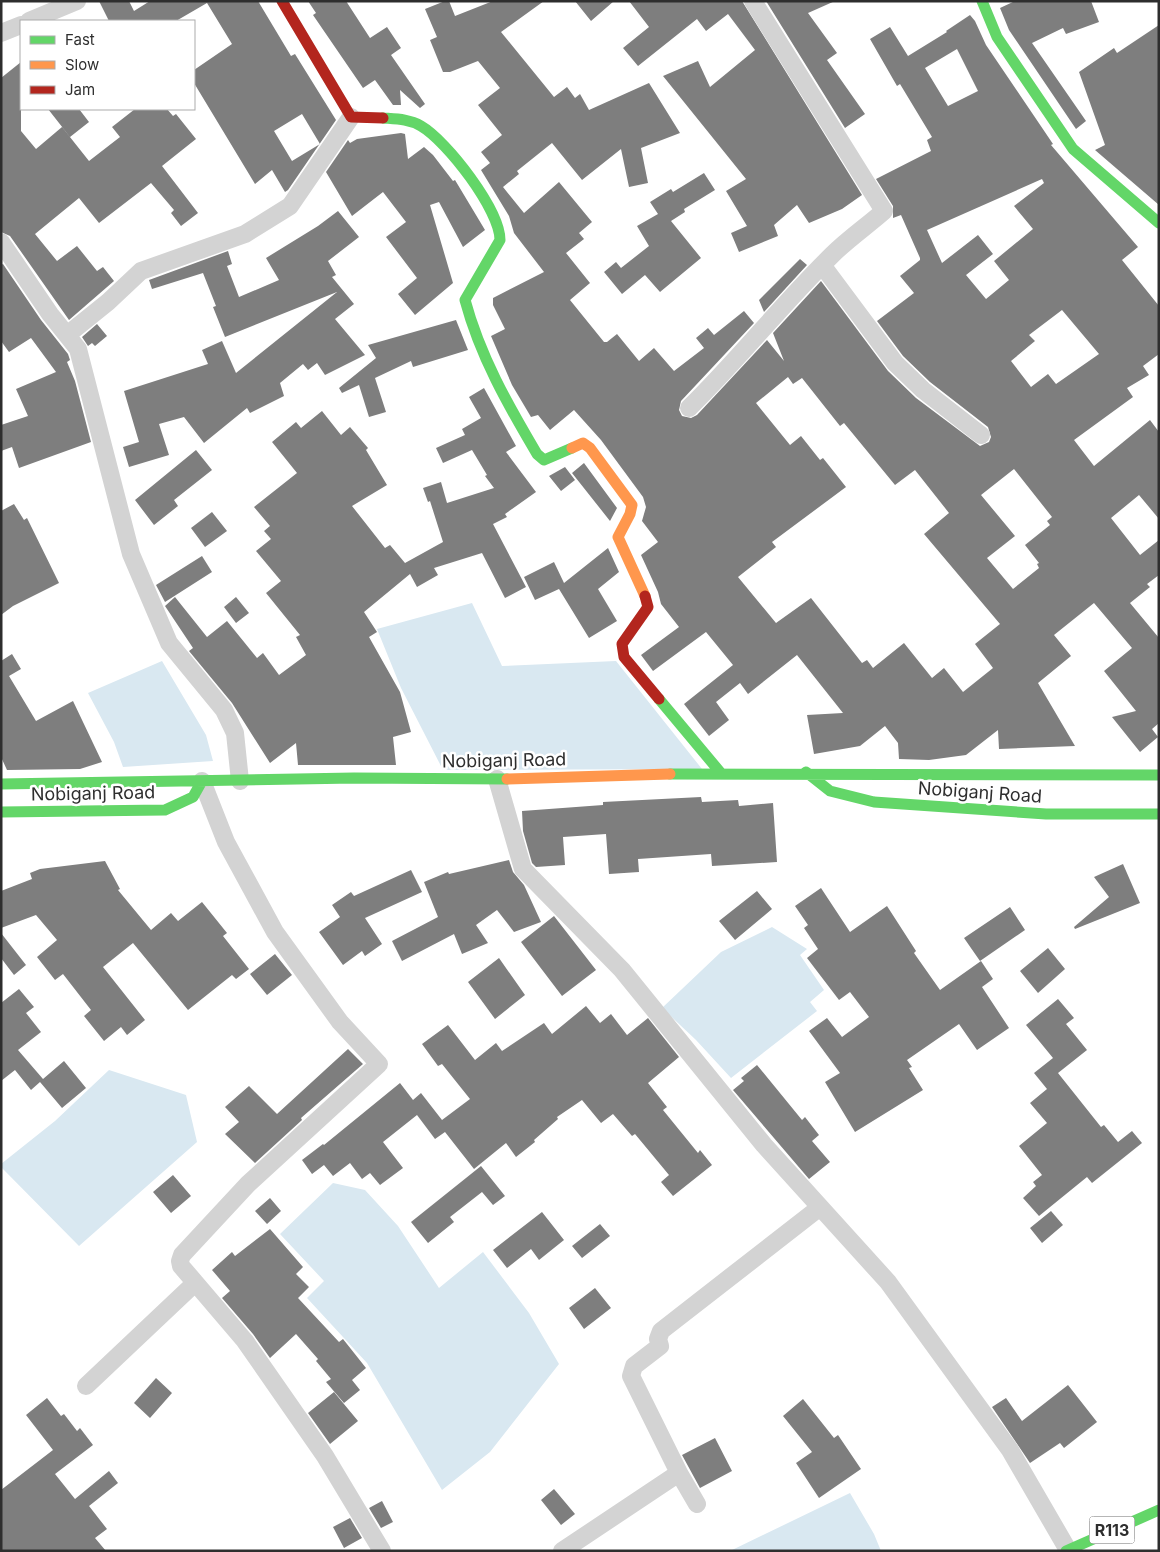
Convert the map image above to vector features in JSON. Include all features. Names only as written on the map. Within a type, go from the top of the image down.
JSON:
[{"type":"main road","points":[[282,1],[351,117],[403,118],[421,126],[459,160],[497,223],[500,240],[465,300],[471,324],[500,391],[537,454],[544,460],[550,459],[583,443],[590,448],[632,505],[632,512],[619,530],[618,538],[646,598],[648,607],[622,644],[624,657],[720,772]]},
{"type":"main road","points":[[982,1],[997,36],[1073,149],[1159,223]]},
{"type":"main road","name":"Nobiganj Road","points":[[1,784],[497,779],[720,772],[1159,775]]},
{"type":"main road","name":"Nobiganj Road","points":[[806,772],[830,791],[874,802],[955,809],[1037,813],[1159,814]]},
{"type":"main road","name":"Nobiganj Road","points":[[1,812],[165,810],[193,797],[202,781]]},
{"type":"main road","name":"R113","points":[[1067,1550],[1159,1510]]},
{"type":"street","points":[[31,20],[77,1]]},
{"type":"street","points":[[689,408],[725,373],[769,320],[822,265],[884,211],[753,1]]},
{"type":"street","points":[[1,33],[20,25]]},
{"type":"street","points":[[67,335],[108,302],[141,271],[246,234],[290,206],[351,117]]},
{"type":"street","points":[[1,242],[78,349],[131,554],[169,643],[224,710],[235,733],[240,781]]},
{"type":"street","points":[[822,265],[895,363],[923,390],[981,435]]},
{"type":"street","points":[[497,779],[523,869],[622,970],[764,1145],[888,1282],[999,1434],[1025,1474],[1067,1550]]},
{"type":"street","points":[[202,781],[226,842],[274,932],[340,1022],[379,1064],[248,1184],[182,1255],[181,1266],[245,1341],[325,1456],[382,1551]]},
{"type":"street","points":[[697,1504],[679,1473],[631,1376],[631,1371],[660,1346],[658,1339],[661,1331],[819,1208]]},
{"type":"street","points":[[86,1386],[195,1283]]},
{"type":"street","points":[[562,1551],[679,1473]]},
{"type":"shaded area","points":[[472,603],[502,666],[616,661],[702,769],[443,770],[401,688],[377,629]]},
{"type":"shaded area","points":[[162,661],[206,735],[213,761],[123,767],[114,742],[88,693]]},
{"type":"shaded area","points":[[772,927],[807,949],[800,955],[824,990],[810,1002],[817,1011],[731,1078],[696,1040],[662,1008],[721,952]]},
{"type":"shaded area","points":[[109,1070],[186,1095],[197,1142],[79,1246],[1,1167],[1,1164],[55,1121]]},
{"type":"shaded area","points":[[333,1183],[365,1190],[398,1226],[439,1288],[483,1252],[529,1313],[559,1364],[490,1452],[442,1490],[367,1363],[307,1298],[324,1281],[280,1234]]},
{"type":"shaded area","points":[[850,1493],[874,1534],[881,1551],[730,1551]]},
{"type":"building","points":[[99,1],[129,1],[134,11],[150,1],[258,1],[291,56],[295,54],[336,120],[320,144],[302,114],[274,131],[292,161],[319,144],[285,192],[272,170],[255,184],[195,85],[195,69],[232,44],[207,3],[178,20],[108,20]]},
{"type":"building","points":[[308,1],[346,1],[370,38],[387,27],[401,48],[391,55],[425,104],[420,108],[400,90],[401,105],[393,105],[375,80],[363,88],[313,15],[316,13]]},
{"type":"building","points":[[449,1],[455,16],[493,1],[544,1],[501,32],[554,97],[567,87],[575,98],[580,94],[589,110],[649,83],[680,133],[641,148],[648,183],[629,187],[621,149],[582,180],[552,143],[517,171],[519,174],[503,187],[524,213],[559,182],[592,222],[579,233],[584,239],[566,253],[590,283],[570,300],[604,342],[607,342],[617,334],[639,361],[654,348],[674,371],[704,348],[696,338],[708,328],[714,335],[744,311],[754,323],[681,401],[679,410],[682,416],[691,418],[697,415],[767,340],[784,361],[773,333],[821,281],[888,371],[916,398],[980,446],[989,442],[991,437],[988,427],[930,382],[903,356],[877,321],[914,293],[900,276],[920,258],[901,215],[893,218],[893,206],[876,179],[931,151],[927,140],[932,137],[900,84],[897,86],[870,39],[890,27],[908,56],[970,15],[975,21],[986,45],[1053,144],[1051,145],[1138,247],[1122,260],[1159,306],[1159,354],[1143,366],[1149,375],[1127,388],[1133,397],[1074,440],[1094,466],[1150,420],[1159,432],[1159,519],[1139,495],[1111,518],[1140,555],[1159,540],[1159,575],[1147,584],[1150,587],[1130,603],[1159,638],[1159,723],[1152,729],[1158,737],[1140,752],[1112,717],[1136,711],[1104,671],[1132,648],[1094,603],[1054,635],[1071,656],[1038,683],[1075,746],[999,749],[998,730],[966,755],[929,760],[899,759],[898,743],[885,726],[860,746],[814,754],[807,715],[843,713],[797,655],[748,694],[740,683],[716,702],[729,720],[709,736],[684,704],[733,665],[706,632],[653,671],[641,655],[679,627],[661,604],[658,592],[641,555],[658,542],[642,521],[646,507],[643,497],[601,440],[574,410],[550,430],[538,415],[531,417],[512,385],[491,336],[505,329],[493,305],[493,298],[544,272],[514,233],[509,216],[481,170],[490,163],[481,152],[502,135],[478,105],[500,88],[478,61],[450,72],[443,72],[430,40],[437,37],[425,9]],"holes":[[[957,49],[978,91],[948,106],[925,68]],[[1042,179],[1044,183],[1014,206],[1033,229],[994,261],[1009,280],[986,299],[966,275],[993,254],[978,235],[942,263],[927,230]],[[1062,310],[1099,354],[1056,384],[1048,374],[1031,387],[1011,361],[1035,341],[1029,335]],[[788,377],[793,384],[802,378],[840,426],[844,423],[895,485],[915,470],[949,513],[924,534],[1000,624],[975,644],[993,668],[963,692],[944,668],[932,678],[904,643],[873,668],[867,660],[862,663],[811,598],[776,623],[738,577],[776,547],[772,542],[846,487],[823,458],[820,460],[801,436],[790,445],[756,403]],[[1014,469],[1052,517],[1047,521],[1050,525],[1025,545],[1039,563],[1037,564],[1039,568],[1013,589],[987,558],[1015,536],[981,495]]]},
{"type":"building","points":[[575,1],[614,1],[591,21]]},
{"type":"building","points":[[629,1],[742,1],[862,195],[842,209],[809,223],[797,205],[774,225],[778,236],[739,252],[731,233],[747,226],[726,191],[746,179],[663,76],[698,61],[710,87],[755,50],[728,14],[706,31],[697,19],[638,66],[623,48],[649,27]]},
{"type":"building","points":[[766,1],[835,1],[808,13],[837,53],[827,60],[865,114],[845,128]]},
{"type":"building","points":[[1015,1],[1091,1],[1099,22],[1066,34],[1063,28],[1032,43],[1086,121],[1076,129],[1009,30],[1000,8]]},
{"type":"building","points":[[1159,25],[1159,205],[1095,150],[1105,145],[1079,72],[1114,48],[1117,53]]},
{"type":"building","points":[[20,63],[21,131],[36,149],[62,127],[89,161],[120,137],[112,127],[134,110],[168,110],[173,116],[176,114],[196,139],[162,166],[198,213],[181,226],[171,213],[174,210],[151,183],[99,223],[79,198],[35,234],[57,261],[77,246],[97,271],[103,267],[114,281],[69,320],[10,236],[1,232],[1,78]]},
{"type":"building","points":[[49,110],[80,110],[89,122],[70,137]]},
{"type":"building","points":[[405,134],[408,159],[424,147],[433,155],[453,181],[455,180],[485,230],[463,247],[439,202],[430,205],[453,283],[415,315],[398,294],[417,278],[386,237],[406,222],[383,192],[352,216],[326,172],[348,140],[350,143],[357,139]]},
{"type":"building","points":[[704,173],[715,190],[684,209],[685,212],[671,221],[701,258],[660,292],[645,275],[622,294],[604,272],[616,262],[621,268],[649,246],[637,226],[658,214],[650,202],[671,189],[673,192]]},
{"type":"building","points":[[338,211],[359,237],[328,261],[336,275],[332,277],[354,304],[335,319],[365,355],[325,375],[317,363],[308,370],[303,364],[280,383],[284,396],[250,413],[247,408],[204,443],[184,417],[159,424],[169,455],[129,467],[123,447],[139,442],[124,391],[208,364],[202,350],[222,341],[236,373],[337,292],[225,337],[213,307],[216,306],[203,273],[152,289],[149,280],[228,251],[232,264],[227,266],[239,297],[279,280],[266,258],[318,226]]},
{"type":"building","points":[[800,259],[807,265],[764,312],[759,300]]},
{"type":"building","points":[[3,264],[41,320],[68,354],[70,360],[67,362],[75,381],[91,442],[19,468],[12,447],[1,451],[1,425],[28,416],[16,389],[56,372],[31,338],[9,352],[1,341],[1,265]]},
{"type":"building","points":[[456,320],[468,350],[413,367],[411,361],[375,378],[386,412],[369,417],[359,385],[342,393],[339,388],[376,358],[368,345]]},
{"type":"building","points":[[97,324],[107,336],[95,346],[92,343],[88,346],[82,337]]},
{"type":"building","points":[[484,388],[516,446],[506,452],[536,492],[505,514],[507,517],[493,524],[526,587],[505,598],[482,553],[434,568],[438,575],[417,587],[410,574],[364,612],[377,632],[369,637],[400,692],[411,732],[393,737],[396,765],[298,765],[296,743],[270,763],[232,703],[189,651],[193,648],[165,606],[175,597],[207,637],[227,621],[257,658],[263,653],[279,675],[306,655],[296,637],[300,635],[266,593],[281,581],[256,551],[271,539],[264,531],[270,526],[254,507],[297,473],[272,442],[296,422],[301,428],[322,411],[341,435],[350,427],[368,448],[366,450],[387,485],[352,506],[385,548],[390,545],[405,563],[443,542],[430,501],[428,502],[423,488],[441,482],[447,503],[494,488],[485,476],[487,475],[472,450],[443,463],[436,448],[465,435],[462,429],[481,418],[469,397]]},
{"type":"building","points":[[196,450],[212,470],[174,500],[178,506],[154,525],[135,500]]},
{"type":"building","points":[[584,463],[617,508],[610,521],[572,473]]},
{"type":"building","points":[[565,467],[575,480],[561,491],[549,476]]},
{"type":"building","points":[[14,504],[24,520],[27,518],[59,583],[13,606],[1,615],[1,511]]},
{"type":"building","points":[[212,512],[227,531],[205,547],[191,528]]},
{"type":"building","points":[[608,548],[619,572],[598,589],[617,621],[589,638],[559,589],[535,600],[524,577],[554,562],[564,583]]},
{"type":"building","points":[[202,556],[212,572],[165,602],[156,585]]},
{"type":"building","points":[[236,597],[249,613],[236,623],[224,607]]},
{"type":"building","points":[[12,654],[21,669],[9,676],[36,721],[73,701],[102,762],[80,769],[7,770],[1,757],[1,661]]},
{"type":"building","points":[[701,797],[702,802],[738,800],[739,806],[773,803],[777,862],[712,866],[711,854],[638,859],[639,872],[609,874],[606,834],[563,837],[565,865],[536,867],[532,863],[523,831],[522,811],[603,805],[603,802]]},
{"type":"building","points":[[509,860],[513,872],[524,885],[541,922],[514,932],[497,910],[476,925],[488,943],[462,954],[454,934],[402,961],[392,941],[438,917],[424,882],[448,872],[449,874]]},
{"type":"building","points":[[105,861],[120,889],[118,890],[151,930],[171,913],[178,921],[202,902],[227,933],[223,936],[249,969],[236,979],[232,975],[188,1010],[133,943],[103,967],[145,1020],[127,1035],[121,1027],[104,1041],[84,1016],[91,1010],[63,974],[55,980],[37,957],[57,940],[36,915],[1,928],[1,891],[32,879],[30,873],[40,869]]},
{"type":"building","points":[[1123,864],[1140,903],[1075,929],[1074,927],[1109,897],[1094,877]]},
{"type":"building","points":[[411,870],[422,892],[365,918],[382,944],[365,956],[362,951],[343,965],[319,932],[340,917],[332,905],[351,892],[354,896]]},
{"type":"building","points":[[821,888],[850,932],[887,906],[916,951],[914,953],[940,990],[981,961],[993,979],[982,987],[1009,1028],[977,1050],[959,1024],[907,1060],[912,1067],[909,1068],[923,1090],[855,1132],[825,1082],[840,1073],[809,1031],[827,1018],[842,1037],[869,1017],[850,992],[839,1000],[807,958],[818,949],[804,928],[808,925],[795,906]]},
{"type":"building","points":[[757,891],[772,909],[735,940],[719,921]]},
{"type":"building","points":[[1010,907],[1025,930],[980,961],[964,938]]},
{"type":"building","points":[[554,916],[596,970],[562,996],[521,942]]},
{"type":"building","points":[[1,933],[26,965],[14,975],[1,958]]},
{"type":"building","points":[[1048,948],[1065,969],[1038,993],[1020,971]]},
{"type":"building","points":[[275,954],[292,975],[267,995],[250,974]]},
{"type":"building","points":[[499,958],[525,995],[495,1019],[468,982]]},
{"type":"building","points":[[19,989],[34,1007],[26,1013],[41,1032],[18,1050],[43,1079],[64,1061],[86,1088],[62,1108],[40,1082],[31,1090],[15,1070],[1,1081],[1,1003]]},
{"type":"building","points":[[1058,999],[1074,1018],[1066,1024],[1087,1050],[1058,1073],[1101,1127],[1104,1125],[1118,1142],[1132,1131],[1142,1143],[1092,1183],[1087,1177],[1039,1216],[1023,1198],[1036,1186],[1033,1182],[1042,1175],[1019,1146],[1047,1123],[1030,1103],[1047,1089],[1034,1073],[1053,1058],[1026,1025]]},
{"type":"building","points":[[586,1006],[600,1023],[611,1014],[627,1035],[648,1018],[679,1057],[648,1083],[667,1107],[663,1110],[698,1153],[700,1150],[712,1165],[673,1196],[661,1182],[669,1175],[635,1134],[632,1136],[613,1114],[601,1123],[582,1100],[557,1117],[558,1119],[534,1140],[535,1142],[516,1157],[506,1143],[474,1169],[445,1132],[435,1139],[417,1115],[383,1142],[403,1168],[380,1185],[370,1173],[362,1179],[350,1163],[333,1176],[324,1165],[312,1174],[302,1160],[324,1145],[400,1083],[413,1100],[421,1093],[442,1120],[470,1099],[442,1064],[438,1066],[422,1044],[448,1025],[475,1060],[496,1043],[502,1051],[544,1023],[552,1034]]},
{"type":"building","points":[[348,1049],[363,1064],[301,1118],[302,1120],[255,1163],[225,1134],[239,1122],[225,1107],[249,1086],[277,1114]]},
{"type":"building","points":[[757,1065],[802,1120],[805,1117],[819,1135],[812,1141],[830,1162],[809,1179],[733,1090],[744,1081],[741,1078]]},
{"type":"building","points":[[481,1166],[505,1196],[493,1205],[482,1192],[450,1217],[454,1222],[428,1243],[411,1222]]},
{"type":"building","points":[[173,1175],[191,1196],[171,1213],[153,1192]]},
{"type":"building","points":[[270,1198],[281,1211],[267,1224],[255,1211]]},
{"type":"building","points":[[1051,1211],[1063,1225],[1042,1243],[1030,1228]]},
{"type":"building","points":[[542,1212],[564,1240],[539,1260],[531,1249],[507,1268],[493,1250]]},
{"type":"building","points":[[600,1224],[610,1236],[582,1258],[572,1246]]},
{"type":"building","points":[[270,1229],[303,1267],[296,1274],[309,1287],[298,1298],[339,1342],[343,1339],[366,1368],[352,1380],[360,1390],[344,1403],[326,1382],[331,1379],[316,1361],[318,1359],[296,1334],[270,1358],[253,1334],[222,1298],[230,1291],[212,1270],[232,1252],[235,1256]]},
{"type":"building","points":[[595,1288],[611,1308],[584,1329],[569,1308]]},
{"type":"building","points":[[156,1378],[172,1393],[150,1418],[134,1403]]},
{"type":"building","points":[[1068,1385],[1097,1422],[1064,1448],[1060,1443],[1030,1463],[992,1407],[1006,1398],[1022,1421]]},
{"type":"building","points":[[334,1392],[358,1421],[330,1444],[308,1413]]},
{"type":"building","points":[[47,1398],[61,1416],[64,1414],[77,1431],[80,1428],[93,1445],[55,1474],[75,1499],[109,1471],[118,1483],[89,1506],[107,1529],[95,1538],[106,1551],[1,1551],[1,1490],[53,1450],[26,1415]]},
{"type":"building","points":[[803,1399],[834,1438],[838,1435],[861,1469],[819,1498],[796,1463],[812,1452],[783,1416]]},
{"type":"building","points":[[715,1438],[732,1471],[700,1488],[682,1455]]},
{"type":"building","points":[[554,1489],[575,1514],[561,1525],[541,1500]]},
{"type":"building","points":[[382,1501],[393,1522],[381,1528],[369,1508]]},
{"type":"building","points":[[350,1518],[362,1538],[344,1548],[333,1527]]},
{"type":"traffic: fast","points":[[982,1],[997,37],[1073,149],[1159,223]]},
{"type":"traffic: fast","points":[[383,118],[412,122],[432,134],[457,161],[482,195],[498,227],[500,240],[465,300],[478,341],[496,380],[537,454],[544,460],[572,448]]},
{"type":"traffic: fast","points":[[659,699],[720,772]]},
{"type":"traffic: fast","points":[[806,772],[830,791],[874,802],[1046,814],[1159,814]]},
{"type":"traffic: fast","points":[[670,774],[1159,775]]},
{"type":"traffic: fast","points":[[1,784],[354,778],[507,779]]},
{"type":"traffic: fast","points":[[1,812],[165,810],[193,797],[202,781]]},
{"type":"traffic: fast","points":[[1066,1551],[1159,1510]]},
{"type":"traffic: slow","points":[[572,448],[583,443],[590,448],[632,505],[630,514],[618,537],[645,596]]},
{"type":"traffic: slow","points":[[507,779],[670,774]]},
{"type":"traffic: jam","points":[[282,1],[351,117],[383,118]]},
{"type":"traffic: jam","points":[[645,596],[648,607],[622,644],[624,657],[659,699]]}]
